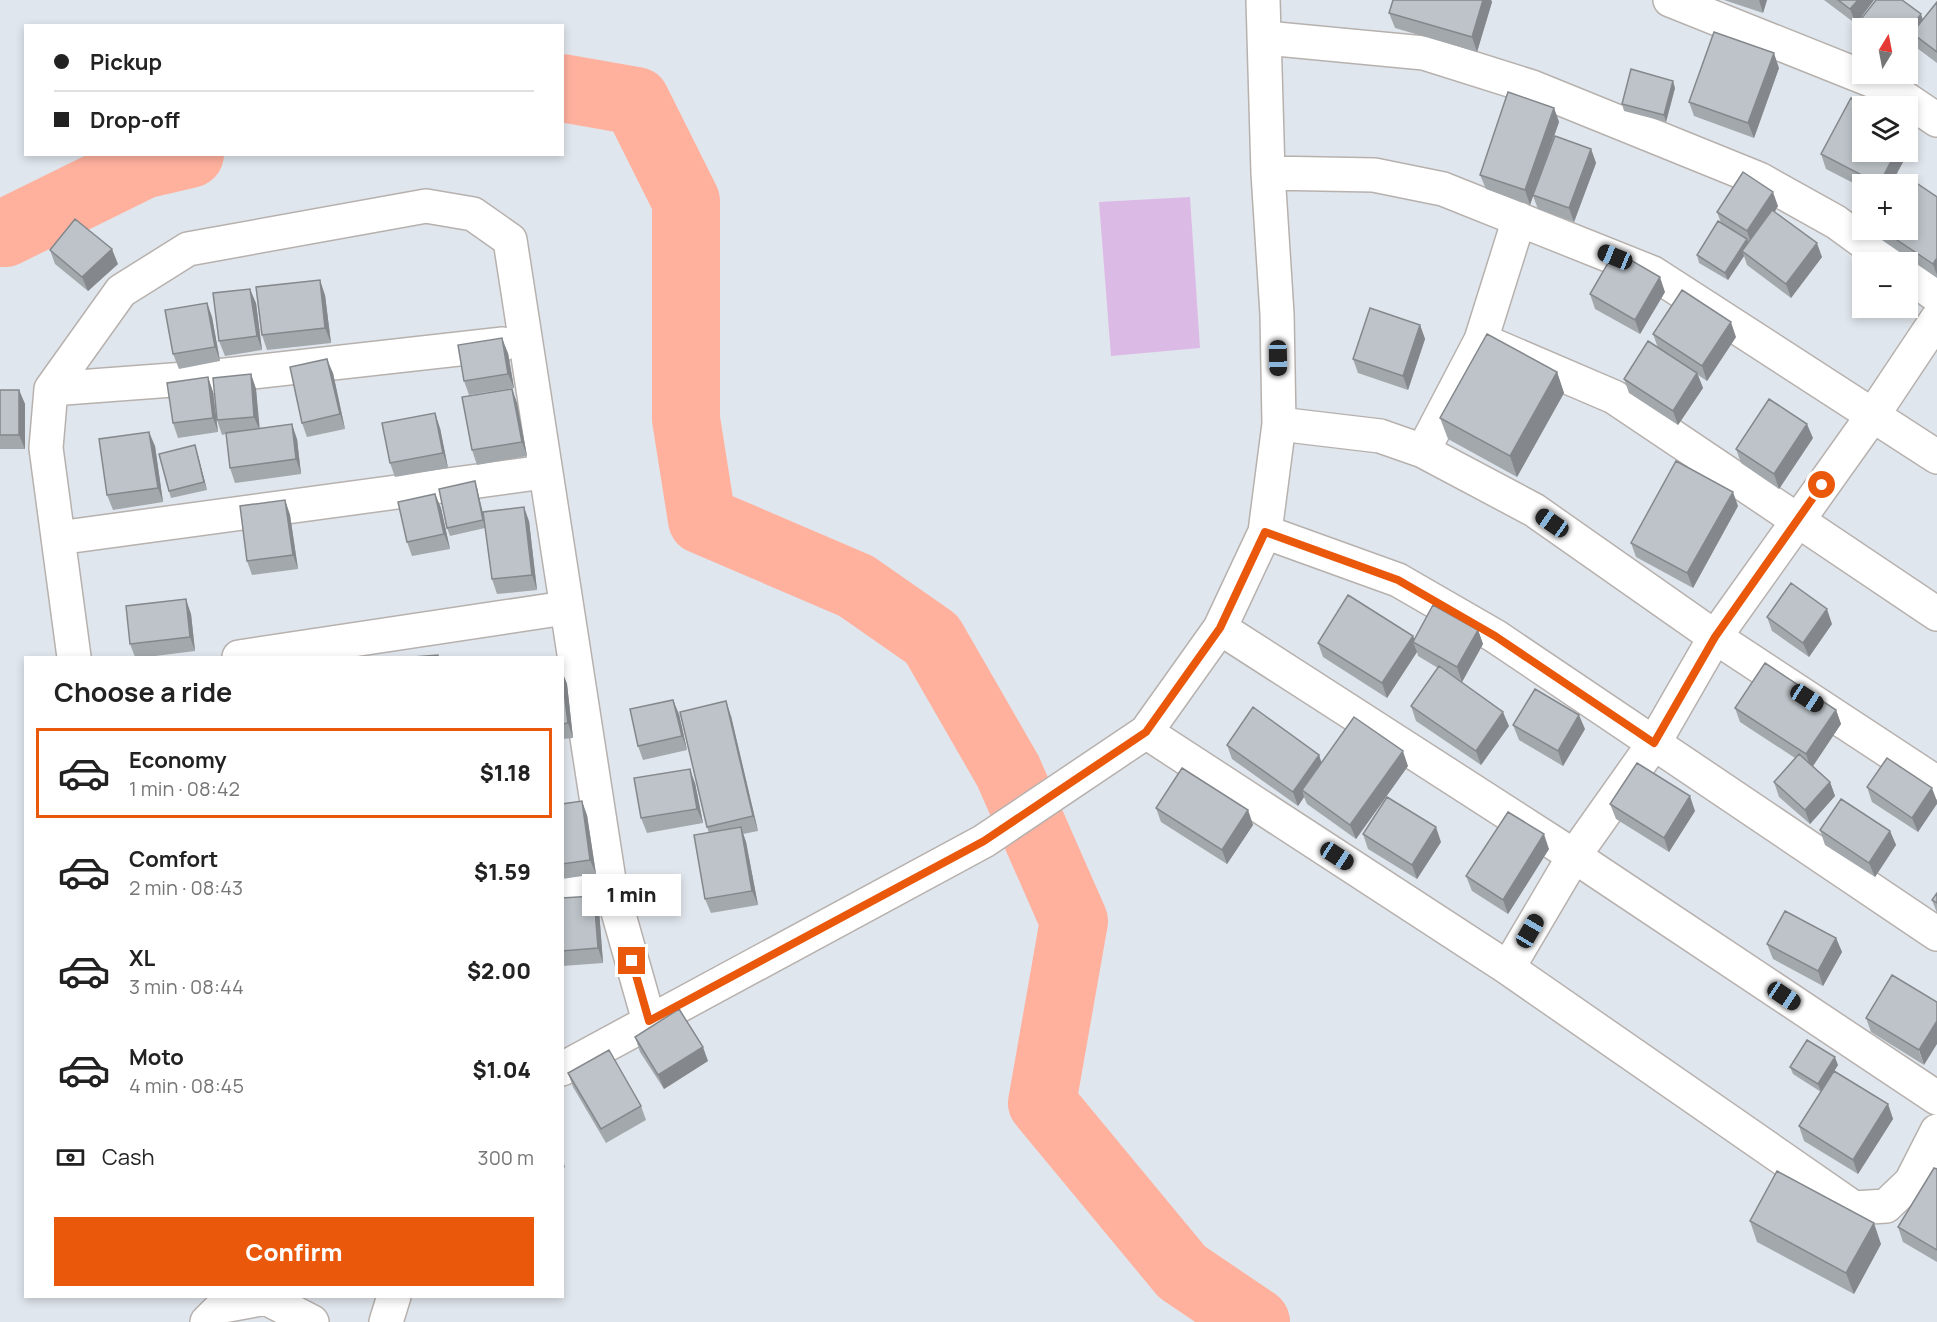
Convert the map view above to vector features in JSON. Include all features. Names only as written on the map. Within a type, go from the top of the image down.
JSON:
[{"type":"street","points":[[564,1068],[984,841],[1038,807],[1146,732],[1220,628],[1265,532],[1279,424],[1277,315],[1268,173],[1266,38],[1263,0]]},
{"type":"street","points":[[1670,0],[1888,87],[1937,120]]},
{"type":"street","points":[[1266,38],[1424,53],[1532,87],[1759,179],[1836,222],[1877,252]]},
{"type":"street","points":[[1268,173],[1374,175],[1443,189],[1653,273],[1937,457]]},
{"type":"street","points":[[74,656],[46,448],[51,389],[122,291],[188,249],[426,206],[473,214],[510,240],[523,342],[565,608],[575,748],[649,1021]]},
{"type":"street","points":[[1423,452],[1481,340],[1519,219]]},
{"type":"street","points":[[1918,282],[1937,296]]},
{"type":"street","points":[[1508,968],[1574,856],[1654,743],[1715,637],[1874,415],[1937,319]]},
{"type":"street","points":[[1481,340],[1614,397],[1937,614]]},
{"type":"street","points":[[51,389],[199,378],[523,342]]},
{"type":"street","points":[[1279,424],[1380,436],[1423,452],[1534,510],[1715,637],[1937,783]]},
{"type":"street","points":[[58,538],[544,472]]},
{"type":"street","points":[[1265,532],[1398,580],[1495,636],[1937,934]]},
{"type":"street","points":[[246,656],[565,608]]},
{"type":"street","points":[[1220,628],[1574,856],[1937,1098]]},
{"type":"street","points":[[1146,732],[1508,968],[1854,1208],[1886,1206],[1911,1182],[1937,1131]]},
{"type":"street","points":[[564,887],[609,880]]},
{"type":"street","points":[[207,1322],[223,1306],[266,1298],[312,1322]]},
{"type":"street","points":[[386,1322],[393,1298]]},
{"type":"shaded area","points":[[1190,197],[1200,348],[1111,356],[1099,202]]},
{"type":"building","points":[[1393,0],[1483,0],[1472,37],[1389,13]]},
{"type":"building","points":[[1838,0],[1858,0],[1850,9]]},
{"type":"building","points":[[1876,0],[1902,0],[1921,14],[1918,18],[1862,18]]},
{"type":"building","points":[[1937,2],[1937,52],[1918,38],[1918,26]]},
{"type":"building","points":[[1714,32],[1774,53],[1748,123],[1689,102]]},
{"type":"building","points":[[1631,69],[1673,81],[1664,115],[1622,104]]},
{"type":"building","points":[[1508,92],[1554,108],[1525,190],[1480,175]]},
{"type":"building","points":[[1851,98],[1852,162],[1891,162],[1884,174],[1860,174],[1821,154]]},
{"type":"building","points":[[1555,136],[1591,149],[1569,208],[1533,195]]},
{"type":"building","points":[[1743,172],[1773,192],[1747,231],[1717,212]]},
{"type":"building","points":[[1918,184],[1937,197],[1937,258],[1933,264],[1897,240],[1918,240]]},
{"type":"building","points":[[1772,210],[1817,243],[1786,284],[1742,251]]},
{"type":"building","points":[[75,219],[112,249],[82,277],[50,250]]},
{"type":"building","points":[[1718,221],[1747,239],[1725,273],[1697,255]]},
{"type":"building","points":[[1615,251],[1660,277],[1635,320],[1590,294]]},
{"type":"building","points":[[320,280],[325,328],[262,335],[256,287]]},
{"type":"building","points":[[250,289],[257,336],[219,341],[213,293]]},
{"type":"building","points":[[1682,290],[1731,322],[1702,366],[1653,334]]},
{"type":"building","points":[[207,303],[215,347],[173,354],[165,310]]},
{"type":"building","points":[[1370,308],[1420,325],[1403,376],[1353,359]]},
{"type":"building","points":[[1487,334],[1557,372],[1510,456],[1440,418]]},
{"type":"building","points":[[502,338],[508,374],[464,381],[458,345]]},
{"type":"building","points":[[1648,341],[1697,373],[1673,411],[1624,379]]},
{"type":"building","points":[[327,359],[340,414],[302,423],[290,367]]},
{"type":"building","points":[[251,374],[254,417],[217,420],[213,378]]},
{"type":"building","points":[[208,377],[213,418],[173,423],[167,383]]},
{"type":"building","points":[[512,389],[522,442],[472,450],[462,397]]},
{"type":"building","points":[[0,390],[19,390],[19,435],[0,435]]},
{"type":"building","points":[[1769,399],[1807,424],[1774,474],[1736,449]]},
{"type":"building","points":[[435,413],[443,453],[390,463],[382,423]]},
{"type":"building","points":[[292,424],[296,459],[230,468],[226,433]]},
{"type":"building","points":[[149,432],[158,488],[107,495],[99,439]]},
{"type":"building","points":[[195,445],[204,482],[169,491],[159,454]]},
{"type":"building","points":[[1676,461],[1733,492],[1687,573],[1631,543]]},
{"type":"building","points":[[475,481],[483,520],[447,528],[439,489]]},
{"type":"building","points":[[435,494],[444,534],[407,542],[398,502]]},
{"type":"building","points":[[285,500],[293,555],[247,561],[240,506]]},
{"type":"building","points":[[524,507],[532,575],[492,579],[483,512]]},
{"type":"building","points":[[1791,583],[1827,609],[1803,643],[1767,617]]},
{"type":"building","points":[[1348,595],[1413,636],[1382,683],[1318,643]]},
{"type":"building","points":[[186,599],[190,637],[130,644],[126,606]]},
{"type":"building","points":[[1433,605],[1478,630],[1457,667],[1413,642]]},
{"type":"building","points":[[1765,663],[1836,710],[1806,754],[1735,708]]},
{"type":"building","points":[[1439,666],[1503,712],[1476,751],[1411,706]]},
{"type":"building","points":[[1535,689],[1579,715],[1558,751],[1513,725]]},
{"type":"building","points":[[564,692],[568,723],[564,724]]},
{"type":"building","points":[[673,700],[682,736],[638,746],[630,709]]},
{"type":"building","points":[[726,701],[753,816],[707,827],[680,712]]},
{"type":"building","points":[[1253,707],[1319,755],[1293,792],[1227,745]]},
{"type":"building","points":[[1354,717],[1403,751],[1350,825],[1302,790]]},
{"type":"building","points":[[1799,754],[1830,782],[1805,810],[1774,782]]},
{"type":"building","points":[[1887,758],[1932,788],[1912,818],[1867,787]]},
{"type":"building","points":[[1637,763],[1690,796],[1664,838],[1610,804]]},
{"type":"building","points":[[1182,768],[1248,810],[1222,850],[1156,808]]},
{"type":"building","points":[[690,769],[697,809],[641,818],[634,778]]},
{"type":"building","points":[[1387,797],[1436,827],[1412,865],[1363,834]]},
{"type":"building","points":[[1841,799],[1890,831],[1869,863],[1820,830]]},
{"type":"building","points":[[582,801],[590,860],[564,864],[564,804]]},
{"type":"building","points":[[1508,812],[1544,834],[1503,900],[1466,876]]},
{"type":"building","points":[[741,827],[752,891],[705,899],[694,835]]},
{"type":"building","points":[[1937,893],[1937,903],[1932,900]]},
{"type":"building","points":[[594,896],[598,948],[564,951],[564,898]]},
{"type":"building","points":[[1785,911],[1836,938],[1818,971],[1767,944]]},
{"type":"building","points":[[1892,975],[1937,1002],[1937,1021],[1919,1050],[1866,1018]]},
{"type":"building","points":[[679,1009],[703,1047],[658,1075],[635,1037]]},
{"type":"building","points":[[1807,1040],[1835,1057],[1818,1084],[1790,1067]]},
{"type":"building","points":[[609,1050],[641,1106],[601,1129],[568,1073]]},
{"type":"building","points":[[1834,1071],[1888,1104],[1853,1160],[1799,1126]]},
{"type":"building","points":[[1934,1168],[1937,1169],[1937,1250],[1898,1227]]},
{"type":"building","points":[[1777,1171],[1874,1223],[1846,1273],[1750,1221]]},
{"type":"waterway","points":[[564,88],[636,101],[686,201],[686,419],[702,520],[856,586],[932,639],[1008,771],[1074,921],[1042,1103],[1182,1272],[1256,1322]]},
{"type":"waterway","points":[[0,233],[5,233],[143,165],[181,156]]},
{"type":"route","points":[[632,961],[649,1021],[984,841],[1038,807],[1146,732],[1220,628],[1265,532],[1398,580],[1495,636],[1654,743],[1715,637],[1822,485]]}]
